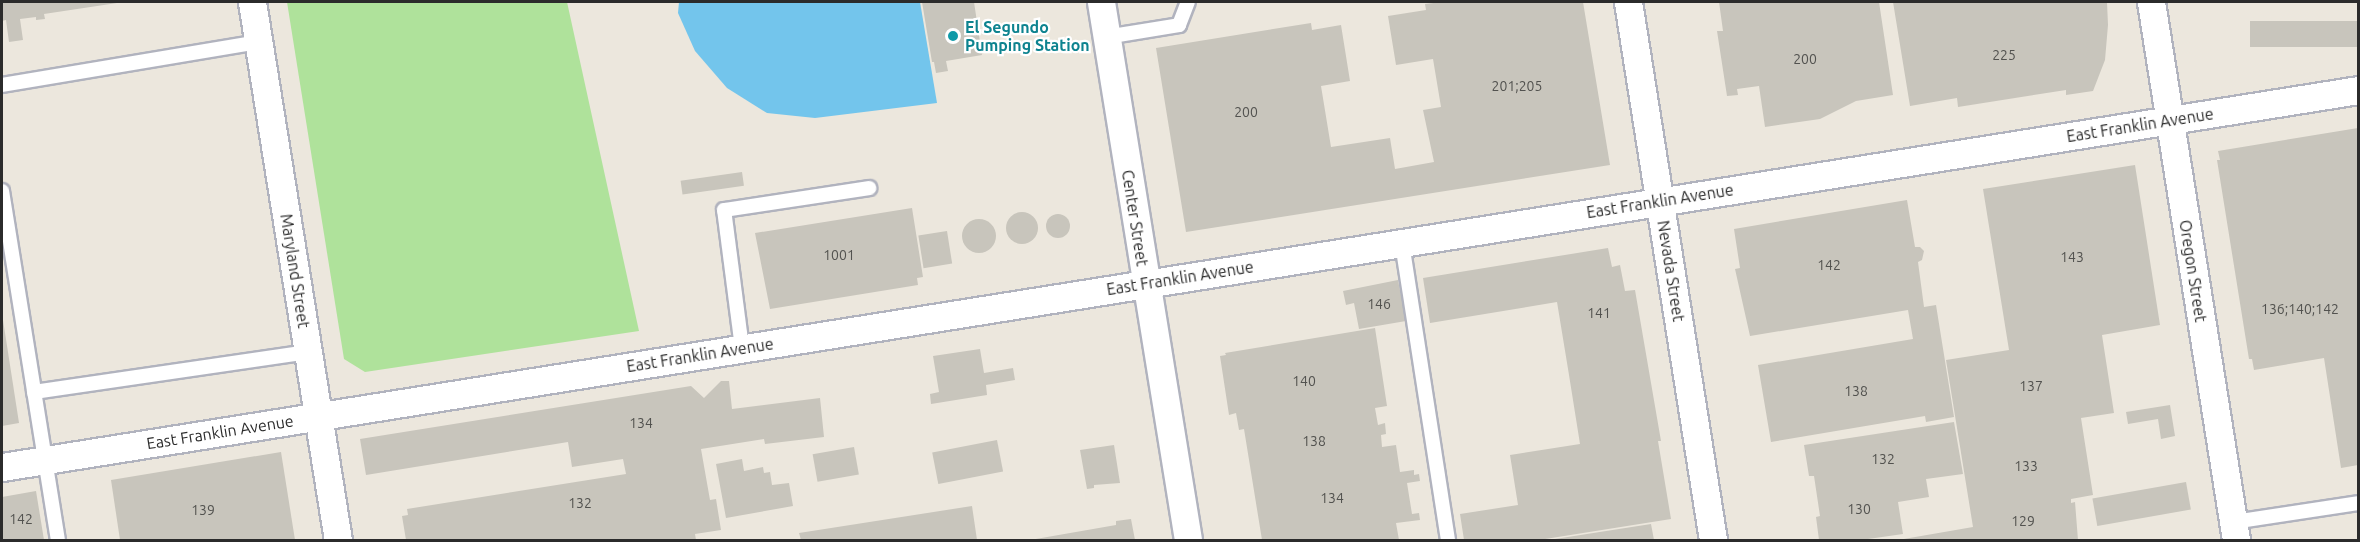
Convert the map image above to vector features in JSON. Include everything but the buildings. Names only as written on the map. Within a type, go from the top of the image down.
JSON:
[{"type":"street","name":"Maryland Street","points":[[252,2],[338,540]]},
{"type":"street","name":"Center Street","points":[[1101,2],[1188,540]]},
{"type":"street","name":"Nevada Street","points":[[1628,2],[1713,540]]},
{"type":"street","name":"Oregon Street","points":[[2151,2],[2234,531]]},
{"type":"street","name":"East Franklin Avenue","points":[[2,467],[2358,90]]},
{"type":"lane","points":[[1107,38],[1179,25],[1188,2]]},
{"type":"lane","points":[[2,85],[258,42]]},
{"type":"lane","points":[[742,348],[724,210],[869,188]]},
{"type":"lane","points":[[2,191],[58,540]]},
{"type":"lane","points":[[1402,243],[1448,540]]},
{"type":"lane","points":[[34,392],[308,352]]},
{"type":"lane","points":[[2234,531],[2358,503]]},
{"type":"green space","points":[[287,2],[567,2],[639,331],[365,372],[344,359]]},
{"type":"water","points":[[679,2],[920,2],[937,103],[815,118],[767,113],[727,88],[695,51],[678,13]]},
{"type":"place","name":"El Segundo Pumping Station","points":[[953,36]]}]
